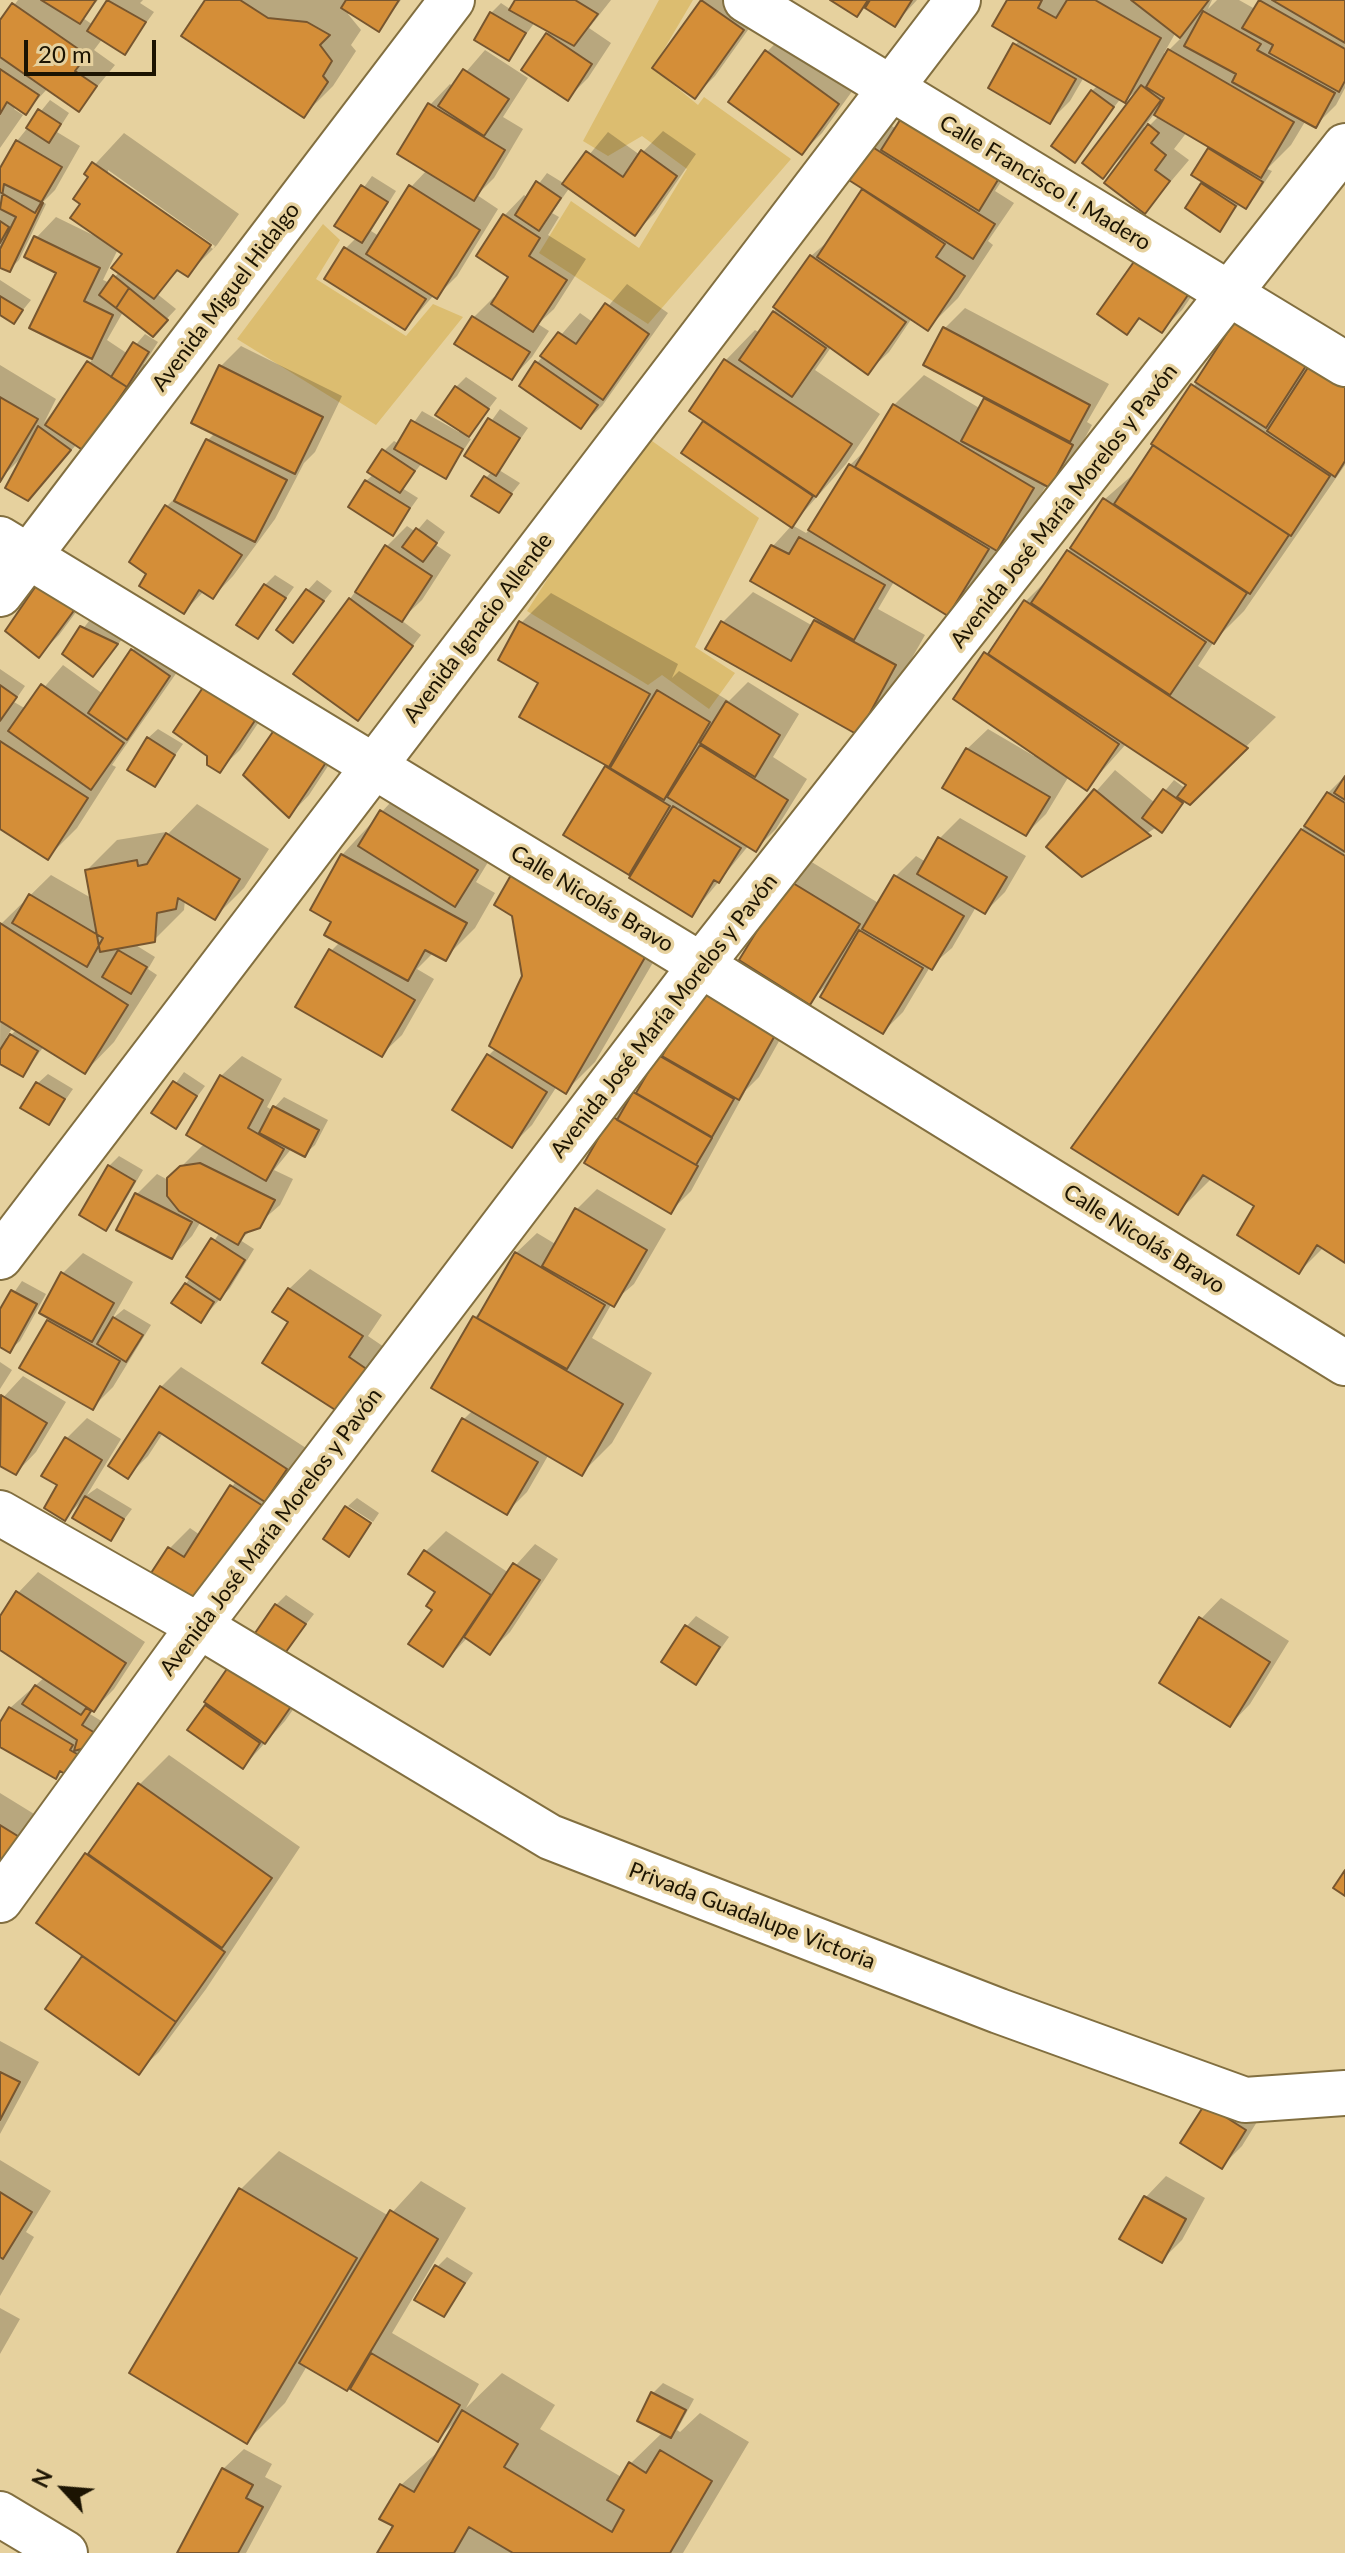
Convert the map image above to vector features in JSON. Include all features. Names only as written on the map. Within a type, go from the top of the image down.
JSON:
[{"type":"street","name":"Avenida Miguel Hidalgo","points":[[0,594],[14,548],[452,0]]},
{"type":"street","name":"Calle Francisco I. Madero","points":[[746,0],[1345,364]]},
{"type":"street","name":"Avenida Ignacio Allende","points":[[0,1257],[958,0]]},
{"type":"street","name":"Avenida José María Morelos y Pavón","points":[[0,1900],[199,1626],[701,965],[1345,146]]},
{"type":"street","name":"Calle Nicolás Bravo","points":[[14,548],[701,965],[1345,1363]]},
{"type":"street","name":"Privada Guadalupe Victoria","points":[[0,1513],[199,1626],[550,1837],[999,2011],[1245,2100],[1345,2093]]},
{"type":"street","points":[[0,2514],[65,2553]]},
{"type":"shaded area","points":[[659,0],[693,0],[653,68],[698,105],[704,97],[791,159],[648,324],[539,253],[571,201],[639,248],[687,169],[642,136],[608,156],[583,141]]},
{"type":"shaded area","points":[[323,224],[340,240],[316,279],[406,336],[433,304],[463,317],[376,425],[237,339]]},
{"type":"shaded area","points":[[641,433],[759,518],[695,647],[735,673],[709,709],[662,675],[648,685],[527,611]]},
{"type":"building","points":[[41,0],[96,0],[80,24]]},
{"type":"building","points":[[107,0],[146,22],[125,55],[87,31]]},
{"type":"building","points":[[205,0],[240,0],[268,18],[307,22],[330,35],[320,45],[332,61],[323,76],[328,82],[304,118],[181,36]]},
{"type":"building","points":[[346,0],[399,0],[379,32],[341,8]]},
{"type":"building","points":[[515,0],[575,0],[598,14],[574,46],[509,10]]},
{"type":"building","points":[[701,0],[744,30],[695,99],[652,68]]},
{"type":"building","points":[[830,0],[868,0],[857,17]]},
{"type":"building","points":[[870,0],[912,0],[895,27],[865,8]]},
{"type":"building","points":[[1007,0],[1042,0],[1038,8],[1056,18],[1067,0],[1095,0],[1161,38],[1125,103],[992,26]]},
{"type":"building","points":[[1131,0],[1209,0],[1180,38]]},
{"type":"building","points":[[1259,0],[1345,49],[1345,81],[1339,92],[1269,53],[1273,45],[1242,28]]},
{"type":"building","points":[[1272,0],[1345,0],[1345,43]]},
{"type":"building","points":[[12,3],[87,55],[75,71],[97,86],[79,112],[0,57],[0,20]]},
{"type":"building","points":[[1203,11],[1261,44],[1257,50],[1335,93],[1316,128],[1232,82],[1236,74],[1184,46]]},
{"type":"building","points":[[490,12],[526,33],[509,61],[474,40]]},
{"type":"building","points":[[546,33],[592,64],[568,101],[521,70]]},
{"type":"building","points":[[1013,43],[1076,79],[1050,124],[988,88]]},
{"type":"building","points":[[1168,49],[1294,122],[1261,178],[1154,115],[1164,98],[1146,87]]},
{"type":"building","points":[[765,50],[839,104],[802,155],[728,102]]},
{"type":"building","points":[[0,69],[39,95],[26,115],[7,102],[0,114]]},
{"type":"building","points":[[463,69],[509,99],[484,136],[438,106]]},
{"type":"building","points":[[1141,85],[1161,100],[1103,179],[1082,163]]},
{"type":"building","points":[[1091,90],[1114,107],[1075,163],[1051,146]]},
{"type":"building","points":[[428,103],[505,150],[474,201],[397,154]]},
{"type":"building","points":[[38,109],[61,124],[49,143],[26,128]]},
{"type":"building","points":[[907,109],[1004,170],[979,211],[881,150]]},
{"type":"building","points":[[1148,124],[1159,133],[1151,143],[1166,155],[1155,170],[1170,181],[1145,214],[1104,183]]},
{"type":"building","points":[[16,140],[62,167],[35,213],[0,192],[0,168]]},
{"type":"building","points":[[866,143],[995,224],[973,259],[844,177]]},
{"type":"building","points":[[1208,148],[1263,182],[1246,209],[1191,175]]},
{"type":"building","points":[[641,150],[677,176],[635,236],[562,184],[586,151],[623,177]]},
{"type":"building","points":[[92,162],[211,245],[188,277],[177,270],[154,299],[111,268],[122,254],[70,218],[80,204],[73,199],[88,177],[84,174]]},
{"type":"building","points":[[536,181],[561,198],[539,231],[515,215]]},
{"type":"building","points":[[1201,183],[1236,206],[1220,232],[1185,208]]},
{"type":"building","points":[[4,184],[43,203],[10,272],[0,268],[0,249],[16,217],[0,209]]},
{"type":"building","points":[[361,185],[388,202],[362,243],[334,226]]},
{"type":"building","points":[[409,185],[480,230],[437,299],[366,254]]},
{"type":"building","points":[[862,189],[945,244],[936,257],[965,276],[928,331],[817,257]]},
{"type":"building","points":[[503,214],[540,238],[529,256],[567,280],[533,332],[491,304],[508,277],[476,256]]},
{"type":"building","points":[[0,221],[9,227],[0,243]]},
{"type":"building","points":[[34,236],[100,268],[84,301],[113,315],[92,359],[29,328],[56,273],[24,257]]},
{"type":"building","points":[[344,247],[426,299],[405,330],[324,279]]},
{"type":"building","points":[[810,255],[906,322],[868,375],[773,307]]},
{"type":"building","points":[[1138,256],[1190,292],[1162,333],[1139,318],[1127,335],[1097,314]]},
{"type":"building","points":[[113,275],[129,288],[116,308],[99,295]]},
{"type":"building","points":[[129,288],[168,320],[153,337],[116,308]]},
{"type":"building","points":[[0,296],[23,310],[14,324],[0,315]]},
{"type":"building","points":[[605,303],[649,334],[603,400],[540,356],[558,332],[576,344]]},
{"type":"building","points":[[1242,310],[1313,355],[1266,428],[1195,382]]},
{"type":"building","points":[[773,311],[826,348],[792,397],[739,360]]},
{"type":"building","points":[[472,316],[530,352],[512,380],[454,344]]},
{"type":"building","points":[[943,327],[1090,405],[1070,442],[923,365]]},
{"type":"building","points":[[133,342],[149,352],[127,387],[111,377]]},
{"type":"building","points":[[1316,355],[1345,375],[1345,461],[1335,477],[1267,431]]},
{"type":"building","points":[[724,359],[852,444],[816,497],[689,411]]},
{"type":"building","points":[[87,361],[127,387],[84,451],[45,425]]},
{"type":"building","points":[[535,361],[598,405],[581,429],[519,386]]},
{"type":"building","points":[[219,365],[323,417],[295,474],[191,423]]},
{"type":"building","points":[[1191,384],[1330,476],[1291,536],[1151,444]]},
{"type":"building","points":[[455,386],[489,409],[469,437],[435,415]]},
{"type":"building","points":[[0,397],[38,419],[0,482]]},
{"type":"building","points":[[984,398],[1073,445],[1050,488],[961,441]]},
{"type":"building","points":[[893,404],[1034,488],[997,551],[855,467]]},
{"type":"building","points":[[488,418],[520,438],[496,476],[464,456]]},
{"type":"building","points":[[411,420],[463,449],[446,479],[394,449]]},
{"type":"building","points":[[703,421],[813,496],[792,528],[681,453]]},
{"type":"building","points":[[38,426],[71,450],[28,501],[5,488]]},
{"type":"building","points":[[206,439],[287,480],[255,542],[174,501]]},
{"type":"building","points":[[1153,445],[1289,535],[1250,594],[1114,504]]},
{"type":"building","points":[[382,449],[415,471],[400,493],[367,472]]},
{"type":"building","points":[[849,464],[989,549],[948,616],[808,530]]},
{"type":"building","points":[[484,476],[512,494],[499,513],[471,496]]},
{"type":"building","points":[[365,480],[410,508],[393,536],[348,507]]},
{"type":"building","points":[[1103,498],[1247,593],[1214,644],[1070,548]]},
{"type":"building","points":[[165,505],[242,555],[213,599],[199,590],[184,614],[139,586],[146,574],[129,562]]},
{"type":"building","points":[[416,528],[437,543],[423,562],[402,547]]},
{"type":"building","points":[[799,537],[885,585],[854,640],[750,581],[771,545],[789,554]]},
{"type":"building","points":[[385,545],[432,576],[402,622],[355,592]]},
{"type":"building","points":[[1067,550],[1206,642],[1170,695],[1031,603]]},
{"type":"building","points":[[42,577],[81,601],[39,658],[5,631]]},
{"type":"building","points":[[264,584],[286,598],[258,639],[236,625]]},
{"type":"building","points":[[306,589],[324,601],[293,643],[276,630]]},
{"type":"building","points":[[349,598],[413,646],[358,721],[293,674]]},
{"type":"building","points":[[1024,600],[1248,748],[1190,805],[1177,797],[1186,785],[988,654]]},
{"type":"building","points":[[814,620],[896,665],[858,735],[705,649],[721,621],[791,661]]},
{"type":"building","points":[[519,621],[650,694],[609,767],[519,717],[538,683],[498,660]]},
{"type":"building","points":[[80,626],[118,644],[93,677],[62,654]]},
{"type":"building","points":[[131,649],[170,676],[127,740],[88,713]]},
{"type":"building","points":[[984,652],[1119,744],[1087,791],[953,699]]},
{"type":"building","points":[[208,680],[260,713],[220,773],[207,765],[207,756],[173,732]]},
{"type":"building","points":[[41,684],[124,743],[91,790],[8,731]]},
{"type":"building","points":[[0,685],[17,697],[0,721]]},
{"type":"building","points":[[657,690],[710,722],[664,800],[610,768]]},
{"type":"building","points":[[726,701],[780,735],[755,777],[700,743]]},
{"type":"building","points":[[279,723],[329,758],[289,818],[243,775]]},
{"type":"building","points":[[147,737],[175,755],[155,787],[127,770]]},
{"type":"building","points":[[0,741],[88,798],[48,860],[0,829]]},
{"type":"building","points":[[700,745],[788,800],[756,852],[667,797]]},
{"type":"building","points":[[966,748],[1050,797],[1026,836],[942,788]]},
{"type":"building","points":[[605,766],[670,806],[629,875],[563,835]]},
{"type":"building","points":[[1345,776],[1345,800],[1334,793]]},
{"type":"building","points":[[1094,789],[1151,836],[1082,877],[1046,847]]},
{"type":"building","points":[[1163,789],[1183,803],[1162,833],[1142,818]]},
{"type":"building","points":[[1327,792],[1345,803],[1345,852],[1304,826]]},
{"type":"building","points":[[673,806],[741,848],[719,883],[714,880],[692,917],[629,878]]},
{"type":"building","points":[[380,810],[478,870],[455,907],[358,846]]},
{"type":"building","points":[[1301,829],[1345,856],[1345,1263],[1317,1245],[1299,1274],[1237,1235],[1254,1206],[1203,1175],[1178,1215],[1071,1148]]},
{"type":"building","points":[[166,833],[240,879],[215,920],[178,898],[176,909],[157,913],[155,942],[100,952],[85,870],[137,860],[138,866],[147,864]]},
{"type":"building","points":[[938,837],[1007,877],[985,914],[917,874]]},
{"type":"building","points":[[341,854],[467,923],[446,961],[425,950],[408,981],[324,935],[331,922],[310,910]]},
{"type":"building","points":[[511,875],[647,954],[566,1094],[489,1046],[522,976],[512,916],[494,905]]},
{"type":"building","points":[[894,875],[964,916],[932,970],[862,929]]},
{"type":"building","points":[[788,880],[860,924],[810,1005],[739,960]]},
{"type":"building","points":[[29,894],[103,938],[87,967],[12,923]]},
{"type":"building","points":[[0,923],[128,1005],[85,1074],[0,1021]]},
{"type":"building","points":[[859,930],[923,968],[883,1034],[820,997]]},
{"type":"building","points":[[329,949],[415,1000],[382,1057],[295,1007]]},
{"type":"building","points":[[118,950],[147,967],[131,994],[102,977]]},
{"type":"building","points":[[702,987],[778,1030],[739,1100],[662,1056]]},
{"type":"building","points":[[10,1034],[38,1051],[23,1077],[0,1064],[0,1050]]},
{"type":"building","points":[[487,1054],[547,1092],[512,1148],[452,1110]]},
{"type":"building","points":[[658,1055],[734,1099],[712,1137],[636,1093]]},
{"type":"building","points":[[220,1075],[263,1100],[248,1128],[284,1149],[266,1181],[186,1135]]},
{"type":"building","points":[[173,1081],[197,1096],[176,1129],[151,1113]]},
{"type":"building","points":[[36,1082],[65,1099],[49,1125],[20,1108]]},
{"type":"building","points":[[633,1092],[712,1138],[696,1165],[617,1120]]},
{"type":"building","points":[[273,1106],[319,1130],[305,1157],[259,1133]]},
{"type":"building","points":[[611,1116],[698,1166],[671,1214],[584,1163]]},
{"type":"building","points":[[200,1163],[275,1200],[260,1228],[245,1233],[238,1245],[179,1211],[167,1196],[167,1178],[180,1166]]},
{"type":"building","points":[[108,1165],[135,1181],[106,1231],[79,1215]]},
{"type":"building","points":[[135,1193],[192,1222],[172,1259],[116,1230]]},
{"type":"building","points":[[575,1208],[647,1250],[614,1307],[542,1266]]},
{"type":"building","points":[[211,1238],[245,1260],[220,1300],[186,1277]]},
{"type":"building","points":[[515,1252],[605,1305],[567,1369],[477,1318]]},
{"type":"building","points":[[61,1272],[114,1303],[92,1342],[39,1313]]},
{"type":"building","points":[[185,1283],[214,1302],[201,1323],[171,1303]]},
{"type":"building","points":[[288,1288],[363,1336],[349,1357],[368,1370],[340,1413],[262,1363],[288,1322],[272,1312]]},
{"type":"building","points":[[11,1290],[37,1304],[10,1353],[0,1347],[0,1309]]},
{"type":"building","points":[[473,1316],[623,1404],[582,1476],[431,1388]]},
{"type":"building","points":[[113,1317],[143,1335],[126,1362],[97,1344]]},
{"type":"building","points":[[47,1320],[120,1361],[93,1410],[19,1368]]},
{"type":"building","points":[[160,1386],[287,1469],[265,1502],[159,1432],[128,1479],[108,1466]]},
{"type":"building","points":[[1,1395],[47,1423],[16,1475],[0,1466]]},
{"type":"building","points":[[462,1418],[538,1462],[507,1515],[432,1471]]},
{"type":"building","points":[[65,1437],[102,1460],[65,1521],[44,1508],[57,1485],[41,1476]]},
{"type":"building","points":[[230,1485],[263,1506],[199,1604],[151,1573],[168,1547],[184,1557]]},
{"type":"building","points":[[85,1496],[124,1519],[111,1541],[72,1518]]},
{"type":"building","points":[[345,1506],[371,1523],[349,1557],[323,1539]]},
{"type":"building","points":[[424,1550],[491,1595],[443,1667],[408,1644],[432,1610],[426,1606],[435,1592],[408,1574]]},
{"type":"building","points":[[513,1563],[540,1580],[490,1655],[464,1637]]},
{"type":"building","points":[[16,1591],[126,1663],[94,1712],[0,1650],[0,1616]]},
{"type":"building","points":[[275,1604],[306,1624],[283,1656],[253,1636]]},
{"type":"building","points":[[1199,1617],[1270,1662],[1230,1727],[1159,1683]]},
{"type":"building","points":[[685,1625],[720,1647],[696,1685],[661,1662]]},
{"type":"building","points":[[231,1663],[292,1705],[265,1744],[204,1702]]},
{"type":"building","points":[[35,1685],[81,1715],[86,1708],[91,1711],[82,1725],[95,1733],[85,1748],[74,1751],[77,1740],[22,1704]]},
{"type":"building","points":[[205,1705],[260,1743],[243,1769],[187,1730]]},
{"type":"building","points":[[9,1707],[73,1745],[70,1750],[84,1758],[72,1778],[60,1771],[56,1779],[0,1747],[0,1722]]},
{"type":"building","points":[[138,1783],[272,1878],[222,1948],[88,1854]]},
{"type":"building","points":[[0,1825],[21,1838],[0,1871]]},
{"type":"building","points":[[85,1853],[225,1952],[176,2022],[36,1923]]},
{"type":"building","points":[[1345,1870],[1345,1896],[1333,1888]]},
{"type":"building","points":[[82,1956],[176,2022],[139,2075],[45,2009]]},
{"type":"building","points":[[0,2072],[20,2082],[0,2120]]},
{"type":"building","points":[[1205,2104],[1246,2130],[1222,2169],[1180,2143]]},
{"type":"building","points":[[239,2188],[357,2258],[247,2444],[129,2373]]},
{"type":"building","points":[[0,2192],[32,2212],[3,2259],[0,2257]]},
{"type":"building","points":[[1144,2196],[1186,2219],[1162,2263],[1119,2239]]},
{"type":"building","points":[[390,2210],[438,2239],[347,2391],[299,2363]]},
{"type":"building","points":[[435,2265],[465,2283],[444,2317],[414,2300]]},
{"type":"building","points":[[371,2353],[460,2405],[438,2442],[350,2389]]},
{"type":"building","points":[[651,2392],[686,2410],[671,2438],[637,2421]]},
{"type":"building","points":[[462,2410],[518,2444],[504,2467],[612,2532],[624,2510],[607,2500],[629,2462],[646,2473],[660,2450],[712,2481],[670,2553],[513,2553],[469,2527],[454,2553],[377,2553],[393,2526],[379,2519],[400,2484],[414,2492]]},
{"type":"building","points":[[222,2468],[253,2485],[246,2498],[263,2507],[238,2553],[177,2553]]}]
